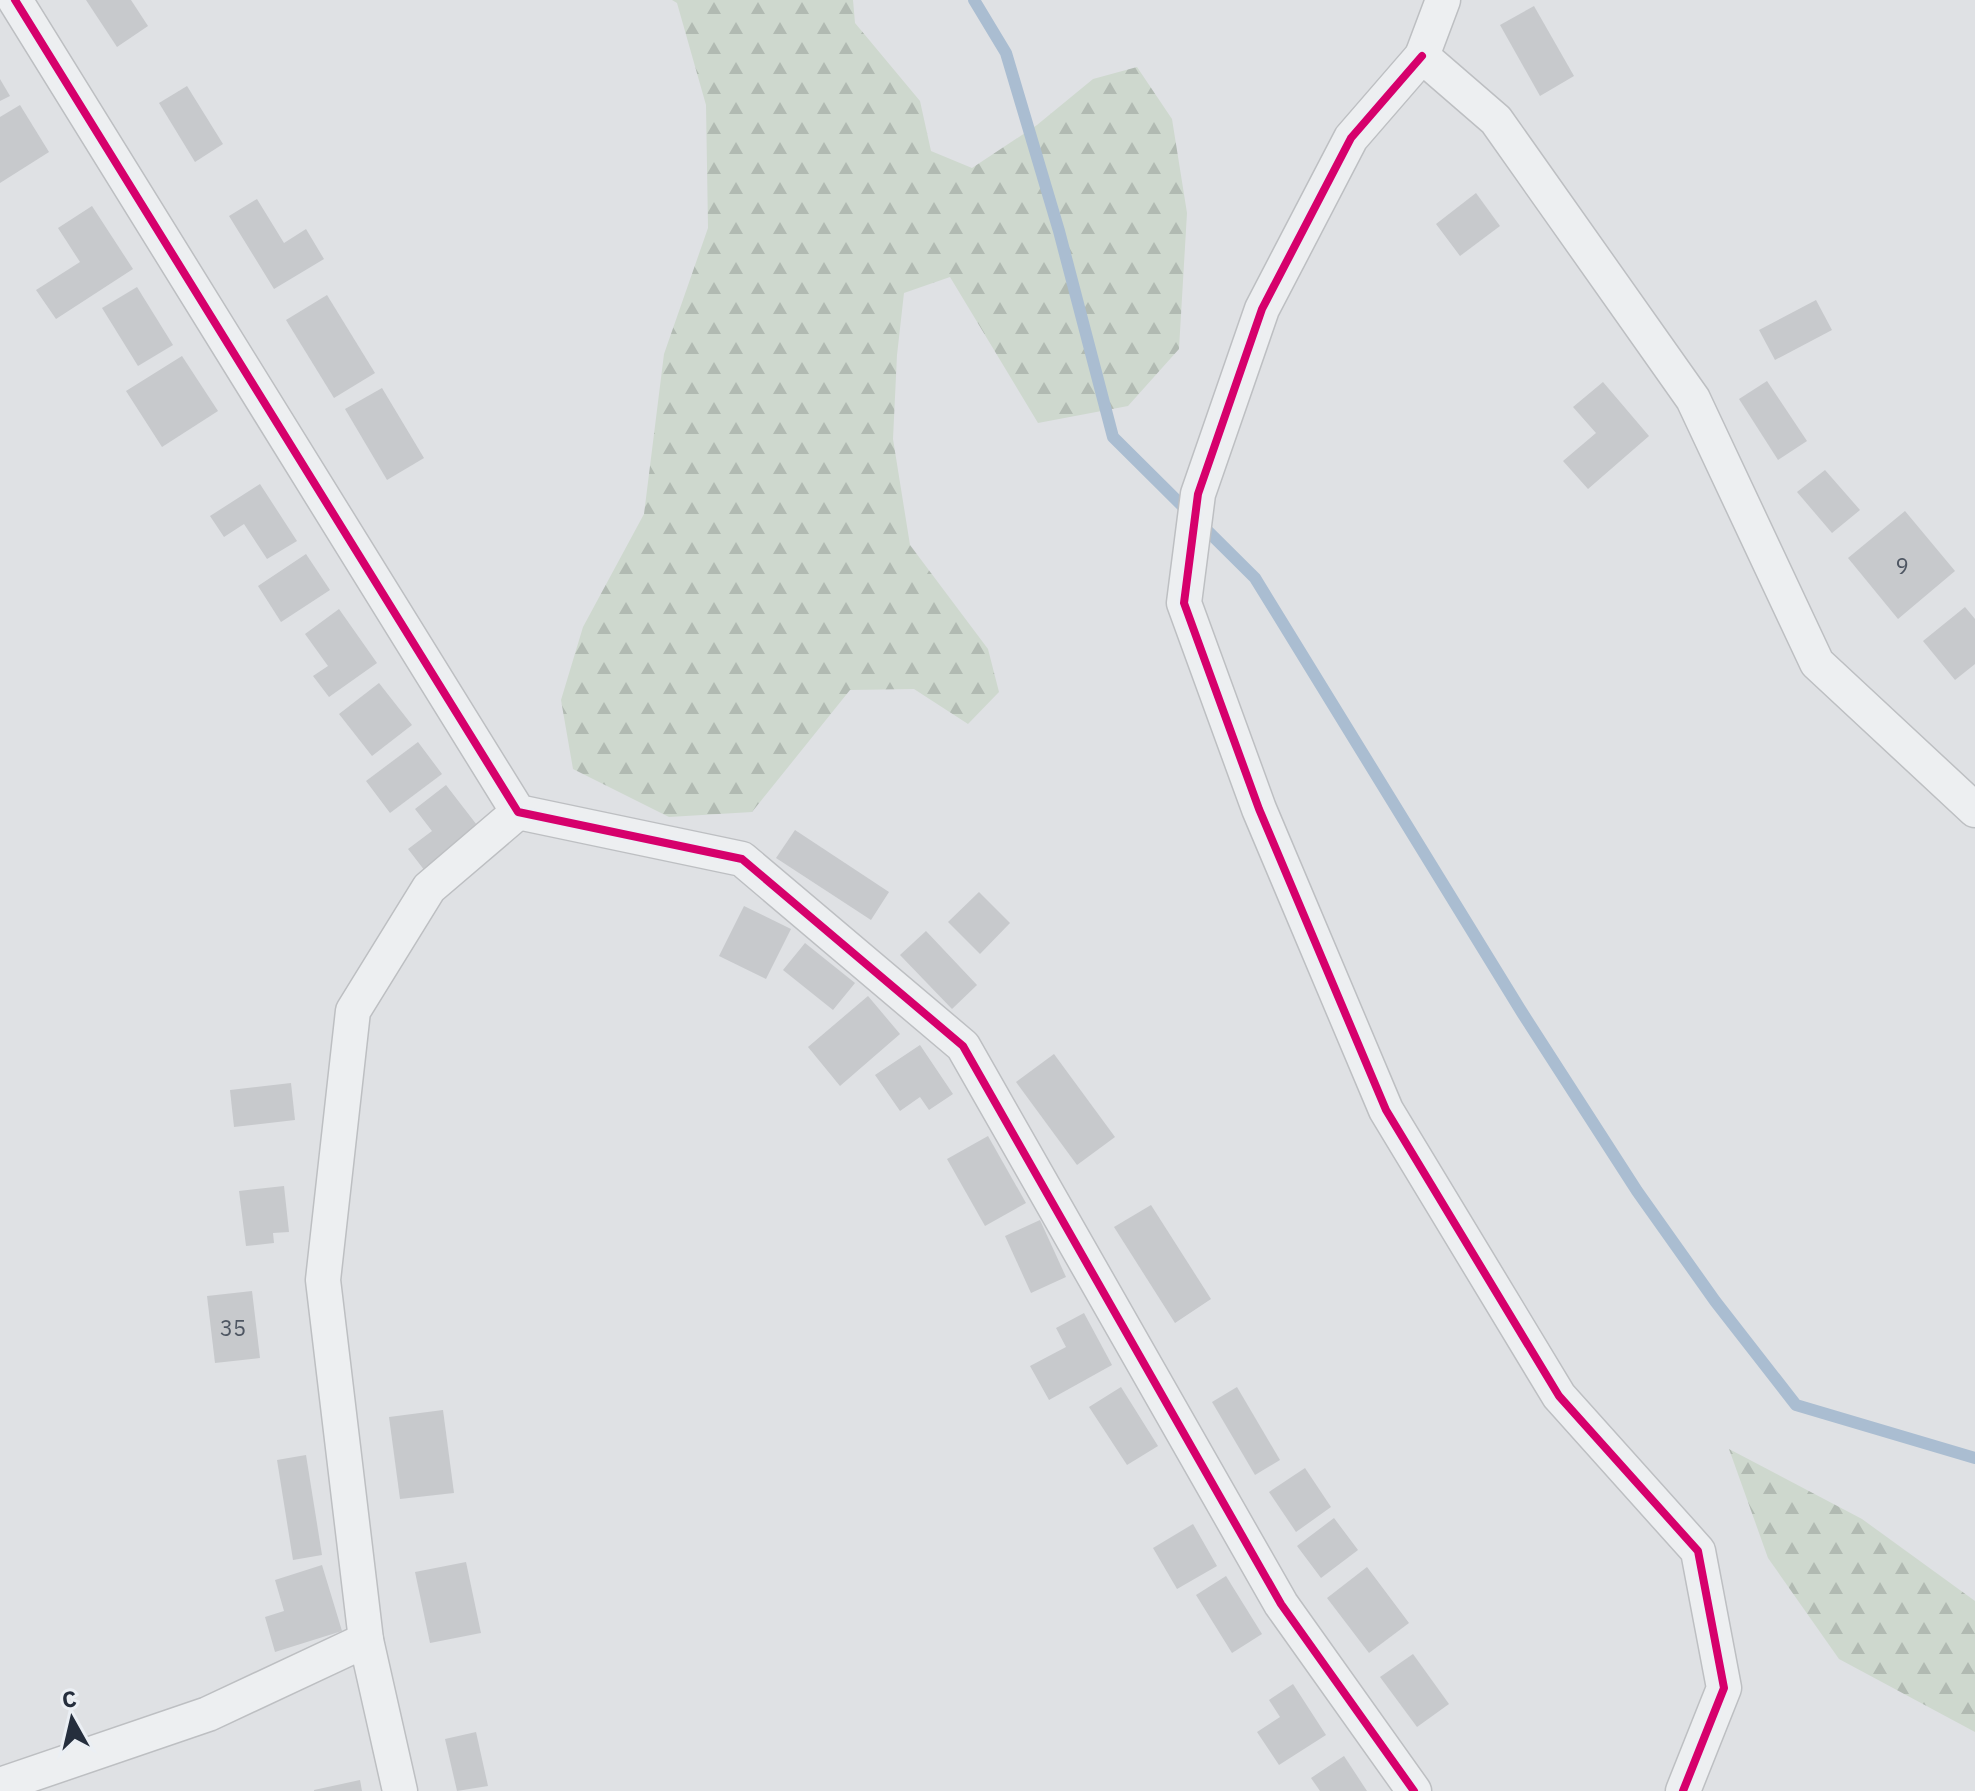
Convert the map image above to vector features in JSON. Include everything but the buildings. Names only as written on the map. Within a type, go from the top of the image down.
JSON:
[{"type":"street","points":[[15,0],[518,812],[742,859],[963,1046],[1281,1604],[1414,1791]]},
{"type":"street","points":[[1443,0],[1422,56],[1351,138],[1262,309],[1198,494],[1184,603],[1259,809],[1386,1110],[1559,1396],[1698,1551],[1724,1688],[1683,1791]]},
{"type":"street","points":[[1422,56],[1496,120],[1693,399],[1817,663],[1975,810]]},
{"type":"street","points":[[400,1791],[366,1640],[323,1280],[353,1011],[429,888],[518,812]]},
{"type":"street","points":[[0,1785],[208,1714],[366,1640]]},
{"type":"green space","points":[[672,0],[853,0],[855,23],[920,101],[931,151],[972,168],[1037,125],[1093,79],[1137,67],[1172,119],[1187,213],[1179,349],[1128,406],[1038,423],[950,277],[904,293],[893,439],[910,545],[988,649],[999,692],[968,724],[914,689],[850,690],[752,812],[669,817],[573,769],[561,700],[583,627],[644,514],[664,354],[708,228],[706,105],[677,3]]},
{"type":"green space","points":[[1729,1449],[1862,1519],[1975,1601],[1975,1732],[1839,1659],[1768,1558]]},
{"type":"waterway","points":[[974,0],[1006,53],[1059,231],[1113,437],[1255,578],[1523,1014],[1637,1191],[1715,1301],[1796,1405],[1975,1458]]},
{"type":"cycle path","points":[[15,0],[518,812],[742,859],[963,1046],[1281,1604],[1414,1791]]},
{"type":"cycle path","points":[[1422,56],[1351,138],[1262,309],[1198,494],[1184,603],[1259,809],[1386,1110],[1559,1396],[1698,1551],[1724,1688],[1683,1791]]}]
